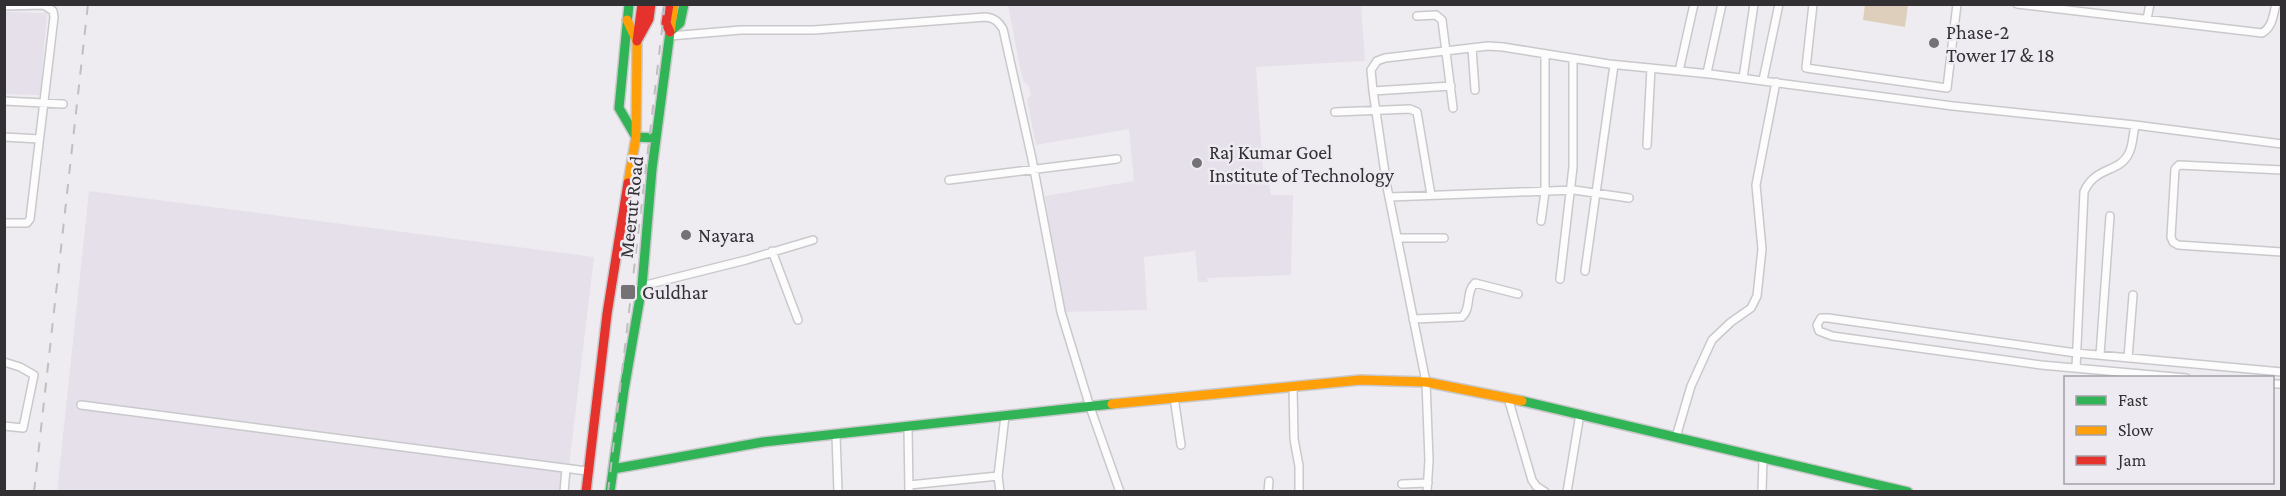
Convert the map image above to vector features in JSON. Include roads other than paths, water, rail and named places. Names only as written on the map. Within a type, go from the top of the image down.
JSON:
[{"type":"main road","points":[[629,4],[619,108],[636,137],[656,138]]},
{"type":"main road","name":"Meerut Road","points":[[586,492],[607,314],[636,137],[637,41],[642,4]]},
{"type":"main road","points":[[637,41],[649,19],[651,4]]},
{"type":"main road","points":[[669,4],[666,23],[670,34]]},
{"type":"main road","points":[[670,34],[674,4]]},
{"type":"main road","points":[[670,34],[680,22],[684,4]]},
{"type":"main road","points":[[627,20],[637,41]]},
{"type":"main road","name":"Meerut Road","points":[[610,492],[642,286],[656,138],[670,34]]},
{"type":"main road","points":[[613,469],[763,442],[1174,397],[1360,380],[1426,382],[1508,398],[1908,492]]},
{"type":"street","points":[[1679,71],[1694,4]]},
{"type":"street","points":[[1707,73],[1722,4]]},
{"type":"street","points":[[1743,78],[1754,4]]},
{"type":"street","points":[[1763,80],[1779,4]]},
{"type":"street","points":[[1814,4],[1806,68],[1947,88],[1957,4]]},
{"type":"street","points":[[2017,4],[2262,33],[2271,24],[2276,4]]},
{"type":"street","points":[[2147,19],[2150,4]]},
{"type":"street","points":[[4,6],[44,5],[53,11],[54,17],[30,219],[27,223],[21,224],[4,223]]},
{"type":"street","points":[[1417,16],[1441,17],[1453,108]]},
{"type":"street","points":[[670,34],[741,30],[814,30],[911,21],[994,18],[1003,28],[1034,170],[1061,312],[1090,407],[1120,492]]},
{"type":"street","points":[[1427,492],[1426,382],[1390,197],[1373,91],[1371,70],[1377,61],[1385,58],[1472,48],[1503,47],[1614,65],[1707,73],[1953,106],[2135,125],[2282,144]]},
{"type":"street","points":[[1472,48],[1475,90]]},
{"type":"street","points":[[1540,221],[1545,192],[1545,54]]},
{"type":"street","points":[[1560,279],[1572,190],[1573,59]]},
{"type":"street","points":[[1585,271],[1614,65]]},
{"type":"street","points":[[1647,145],[1651,68]]},
{"type":"street","points":[[1676,437],[1691,386],[1712,340],[1731,322],[1751,308],[1757,296],[1762,249],[1756,185],[1776,82]]},
{"type":"street","points":[[1373,91],[1451,86]]},
{"type":"street","points":[[4,100],[63,104]]},
{"type":"street","points":[[1335,112],[1410,109],[1417,112],[1431,195]]},
{"type":"street","points":[[2076,368],[2084,192],[2088,182],[2097,174],[2125,159],[2129,153],[2135,125]]},
{"type":"street","points":[[4,136],[39,139]]},
{"type":"street","points":[[949,180],[1117,159]]},
{"type":"street","points":[[2282,170],[2179,165],[2175,169],[2171,237],[2178,245],[2282,252]]},
{"type":"street","points":[[1390,197],[1572,190],[1629,198]]},
{"type":"street","points":[[2100,355],[2110,216]]},
{"type":"street","points":[[1399,238],[1444,238]]},
{"type":"street","points":[[642,286],[713,269],[813,240]]},
{"type":"street","points":[[772,251],[798,320]]},
{"type":"street","points":[[1413,319],[1462,317],[1467,311],[1470,288],[1475,283],[1518,294]]},
{"type":"street","points":[[2128,358],[2133,295]]},
{"type":"street","points":[[2164,376],[2076,368],[1832,336],[1819,331],[1817,326],[1821,318],[1828,318],[2076,353],[2282,372]]},
{"type":"street","points":[[1966,354],[1970,338]]},
{"type":"street","points":[[4,362],[34,375],[22,428],[4,426]]},
{"type":"street","points":[[1293,386],[1294,440],[1299,466],[1299,492]]},
{"type":"street","points":[[1174,397],[1181,445]]},
{"type":"street","points":[[1508,398],[1532,480],[1545,492]]},
{"type":"street","points":[[81,405],[587,471]]},
{"type":"street","points":[[1567,492],[1580,414]]},
{"type":"street","points":[[1000,492],[998,476],[1005,416]]},
{"type":"street","points":[[908,427],[909,488],[998,476]]},
{"type":"street","points":[[836,435],[838,492]]},
{"type":"street","points":[[1762,492],[1763,458]]},
{"type":"street","points":[[564,492],[566,469]]},
{"type":"street","points":[[1269,482],[1269,492]]},
{"type":"street","points":[[1402,484],[1428,483]]},
{"type":"railway","points":[[34,492],[88,4]]},
{"type":"railway","points":[[608,492],[665,4]]},
{"type":"place","name":"Phase-2 Tower 17 & 18","points":[[1934,43]]},
{"type":"place","name":"Raj Kumar Goel Institute of Technology","points":[[1197,163]]},
{"type":"place","name":"Nayara","points":[[686,235]]},
{"type":"place","name":"Guldhar","points":[[628,292]]}]
